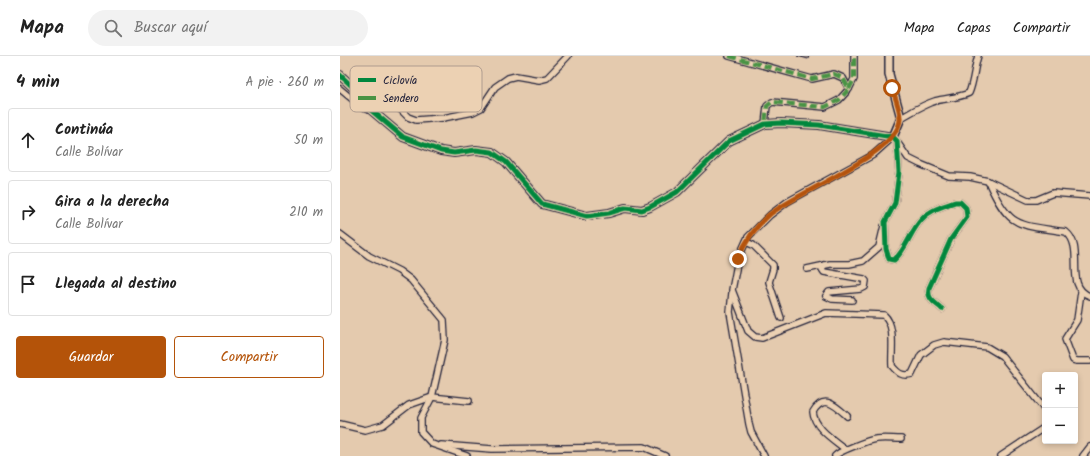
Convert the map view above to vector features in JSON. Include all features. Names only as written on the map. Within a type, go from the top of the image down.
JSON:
[{"type":"street","points":[[482,107],[502,81],[516,76],[539,80],[548,78],[568,56]]},
{"type":"street","points":[[728,56],[812,78],[834,74],[843,78],[849,89]]},
{"type":"street","points":[[766,124],[767,106],[772,102],[825,107],[839,100],[849,89],[854,79],[854,56]]},
{"type":"street","points":[[807,269],[863,261],[880,247],[885,222],[895,203],[897,190],[895,139],[900,118],[890,74],[889,56]]},
{"type":"street","points":[[900,118],[930,103],[960,97],[969,93],[973,83],[973,70],[978,56]]},
{"type":"street","points":[[340,74],[350,85]]},
{"type":"street","points":[[340,89],[350,97]]},
{"type":"street","points":[[375,112],[403,137],[441,151],[454,153],[476,150],[492,152],[506,162],[542,204],[587,216],[609,213],[625,208],[642,210],[650,207],[677,192],[729,141],[766,124],[781,123],[819,125],[895,139],[908,158],[920,164],[949,176],[970,177],[988,181],[1028,200],[1036,200],[1053,193],[1090,196]]},
{"type":"street","points":[[402,112],[408,117],[416,120],[443,118],[473,112]]},
{"type":"street","points":[[764,456],[751,432],[749,424],[730,312],[732,290],[738,259],[746,242],[758,225],[788,202],[873,155],[895,139]]},
{"type":"street","points":[[988,181],[999,205],[1012,220],[1020,225],[1066,232],[1071,236],[1076,249],[1077,285],[1081,292],[1090,296]]},
{"type":"street","points":[[885,222],[888,256],[889,259],[894,260],[900,255],[915,227],[927,214],[955,202],[964,204],[966,217],[951,239],[929,288],[928,294],[930,299],[942,309]]},
{"type":"street","points":[[340,234],[369,256],[399,271],[412,280],[444,320],[445,340],[432,396],[421,418],[421,432],[432,444],[467,456]]},
{"type":"street","points":[[746,242],[753,245],[773,264],[769,282],[781,318]]},
{"type":"street","points":[[824,266],[822,269],[824,272],[864,279],[866,281],[865,287],[861,289],[830,292],[826,296],[832,299],[852,300]]},
{"type":"street","points":[[732,290],[748,331],[755,337],[762,338],[826,313],[884,314],[890,320],[892,366],[899,374],[906,376],[912,374],[921,355],[934,344],[944,342],[987,347],[1002,356],[1043,408]]},
{"type":"street","points":[[1081,292],[1077,320],[1065,339],[1073,360],[1090,361]]},
{"type":"street","points":[[340,424],[365,430],[383,425],[409,405],[432,396],[469,402]]},
{"type":"street","points":[[845,448],[819,426],[814,418],[813,412],[819,405],[830,402],[847,416]]},
{"type":"street","points":[[1001,456],[1042,429]]},
{"type":"street","points":[[835,456],[845,448],[862,445],[874,439],[902,439]]},
{"type":"street","points":[[432,444],[492,449],[644,447],[665,456]]},
{"type":"street","points":[[1083,456],[1090,447]]},
{"type":"building","points":[[797,56],[809,56],[808,59]]},
{"type":"marked path","points":[[729,56],[812,79],[834,74],[843,78],[849,89],[839,100],[825,107],[772,102],[767,106],[765,124]]},
{"type":"marked path","points":[[849,89],[854,79],[854,56]]},
{"type":"cycle path","points":[[340,75],[350,84]]},
{"type":"cycle path","points":[[373,112],[403,137],[441,151],[454,153],[476,150],[492,152],[506,162],[542,204],[587,216],[609,213],[625,208],[642,210],[650,207],[677,192],[729,141],[765,124],[781,123],[819,125],[893,137],[897,141],[899,172],[895,203],[885,222],[886,249],[889,259],[894,260],[898,256],[914,229],[929,213],[955,202],[960,202],[966,208],[967,217],[951,239],[929,288],[930,298],[942,309]]},
{"type":"route","points":[[738,259],[748,237],[758,225],[770,215],[788,202],[873,155],[893,137],[900,118],[892,88]]}]
